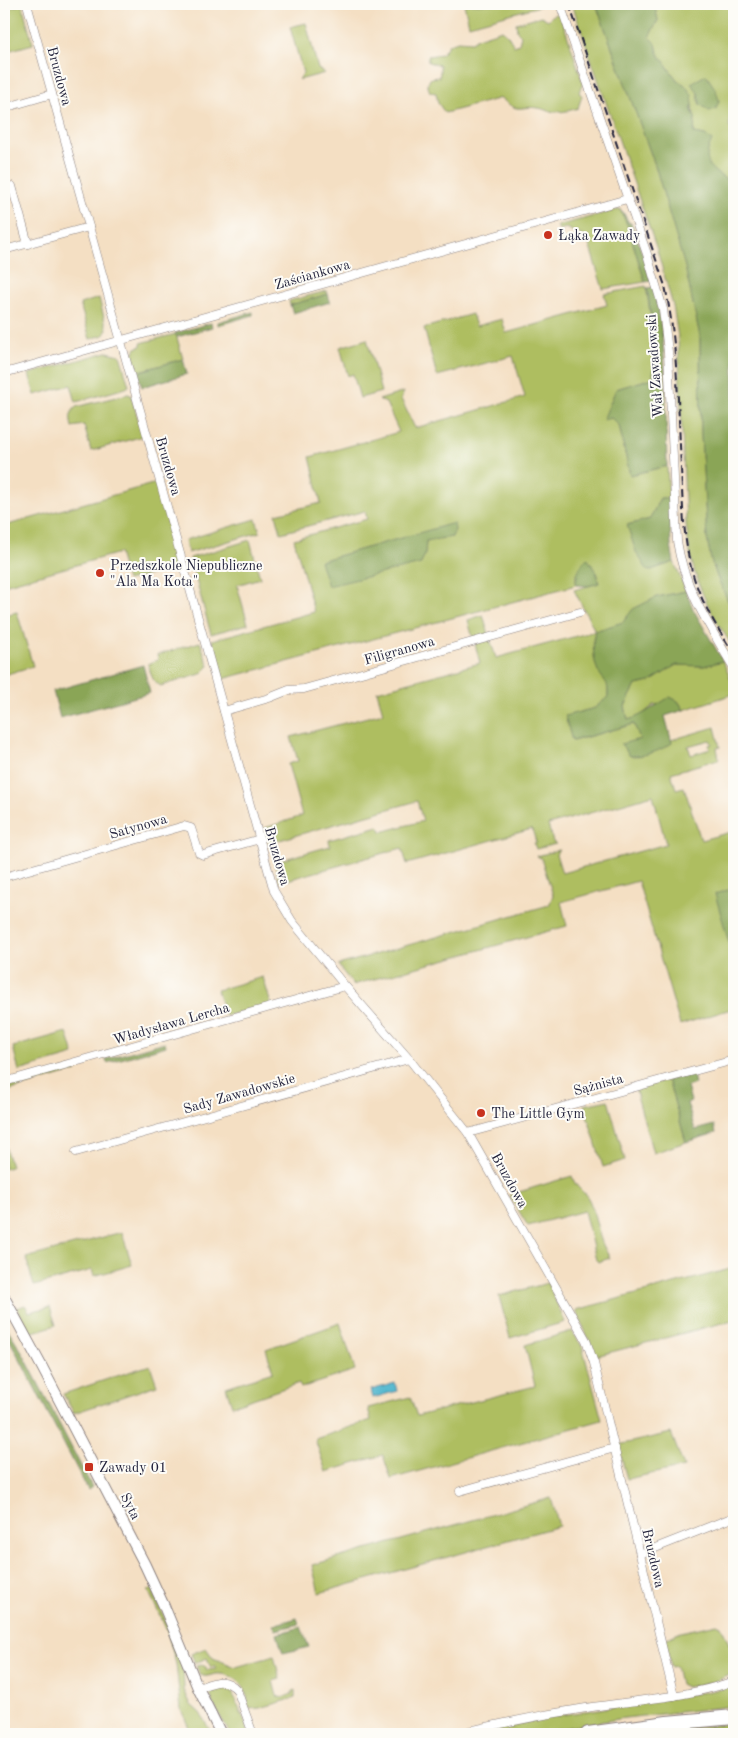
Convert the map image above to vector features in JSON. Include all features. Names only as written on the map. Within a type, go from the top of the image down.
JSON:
[{"type":"highway","points":[[588,1734],[667,1723],[734,1717]]},
{"type":"street","points":[[4,5],[8,4]]},
{"type":"street","name":"Bruzdowa","points":[[27,4],[274,891],[292,921],[345,986],[409,1058],[468,1133],[586,1340],[594,1363],[674,1696]]},
{"type":"street","name":"Wał Zawadowski","points":[[560,4],[656,283],[665,322],[676,541],[681,565],[700,611],[734,668]]},
{"type":"street","points":[[4,108],[52,94]]},
{"type":"street","points":[[12,186],[28,244]]},
{"type":"street","name":"Zaściankowa","points":[[4,373],[366,270],[627,199]]},
{"type":"street","points":[[4,250],[89,227]]},
{"type":"street","name":"Filigranowa","points":[[224,711],[289,690],[304,689],[580,612]]},
{"type":"street","name":"Satynowa","points":[[4,877],[184,826],[191,828],[199,853],[203,855],[260,839]]},
{"type":"street","name":"Władysława Lercha","points":[[4,1082],[345,986]]},
{"type":"street","name":"Sady Zawadowskie","points":[[76,1152],[409,1058]]},
{"type":"street","name":"Sążnista","points":[[468,1133],[734,1060]]},
{"type":"street","name":"Syta","points":[[4,1297],[141,1558],[164,1606],[198,1688],[221,1734]]},
{"type":"street","points":[[460,1491],[615,1448]]},
{"type":"street","points":[[640,1554],[734,1517]]},
{"type":"street","points":[[198,1688],[217,1681],[223,1681],[234,1686],[254,1734]]},
{"type":"street","points":[[457,1734],[504,1722],[711,1689],[734,1681]]},
{"type":"green space","points":[[22,4],[33,44],[4,52],[4,10]]},
{"type":"green space","points":[[464,4],[547,4],[469,25]]},
{"type":"green space","points":[[572,4],[596,4],[655,165],[685,266],[700,336],[701,435],[707,538],[711,560],[734,614],[734,649],[702,593],[689,549],[686,524],[678,337],[673,306],[657,250]]},
{"type":"green space","points":[[596,4],[654,4],[658,20],[649,37],[656,44],[658,53],[677,80],[685,85],[692,95],[693,105],[691,109],[695,117],[694,133],[705,135],[712,140],[708,149],[708,162],[715,171],[734,184],[734,614],[711,560],[707,538],[701,435],[700,336],[685,267],[655,165]]},
{"type":"green space","points":[[654,4],[734,4],[734,110],[731,111],[729,127],[734,129],[734,184],[717,174],[707,163],[708,143],[705,135],[694,133],[695,117],[685,85],[677,80],[658,53],[656,44],[649,37],[658,20]],"holes":[[[706,76],[708,80],[700,105],[698,93]]]},
{"type":"green space","points":[[560,13],[583,83],[579,92],[582,96],[578,108],[557,112],[531,107],[516,108],[501,98],[445,113],[438,103],[436,93],[430,92],[427,84],[431,78],[439,77],[440,73],[440,65],[428,62],[428,56],[442,54],[449,44],[458,41],[472,42],[477,38],[502,30],[507,34],[514,46],[519,44],[521,35],[517,31],[516,23],[541,16],[548,20],[553,15]]},
{"type":"green space","points":[[306,23],[318,69],[325,73],[299,80],[303,73],[290,27]]},
{"type":"green space","points":[[706,75],[716,90],[719,101],[716,109],[709,111],[700,104],[698,93],[691,83]]},
{"type":"green space","points":[[620,209],[627,224],[645,282],[603,289],[587,238],[566,228],[559,230],[557,226]]},
{"type":"green space","points":[[620,209],[629,223],[631,223],[651,281],[645,282],[627,224]]},
{"type":"green space","points":[[646,286],[655,346],[653,378],[616,389],[604,419],[611,418],[619,425],[630,475],[667,466],[669,498],[660,498],[650,519],[627,525],[648,571],[674,562],[686,591],[657,597],[643,605],[624,622],[595,631],[574,590],[599,583],[576,576],[576,585],[223,679],[212,640],[314,612],[294,539],[367,519],[365,511],[281,533],[276,514],[321,503],[310,457],[399,432],[386,403],[379,400],[404,392],[401,399],[415,428],[525,397],[513,356],[437,376],[424,328],[472,314],[476,326],[502,319],[506,333],[607,305],[604,294]],"holes":[[[453,524],[452,537],[426,541],[425,554],[320,561]]]},
{"type":"green space","points":[[653,287],[662,331],[664,353],[667,466],[630,475],[619,425],[611,418],[603,420],[616,389],[653,378],[655,346],[647,288]]},
{"type":"green space","points":[[327,291],[328,294],[290,305],[289,301]]},
{"type":"green space","points":[[328,294],[330,302],[293,313],[290,305]]},
{"type":"green space","points":[[99,298],[107,329],[104,335],[90,339],[80,304]]},
{"type":"green space","points":[[253,312],[253,315],[218,325],[218,322]]},
{"type":"green space","points":[[211,323],[212,327],[177,337],[175,333]]},
{"type":"green space","points":[[176,334],[183,359],[137,372],[133,354],[136,348],[141,346],[141,343]]},
{"type":"green space","points":[[367,339],[381,392],[360,398],[353,374],[348,376],[340,347]]},
{"type":"green space","points":[[107,352],[120,355],[129,386],[126,388],[76,402],[71,385],[35,395],[29,374]]},
{"type":"green space","points":[[183,359],[187,374],[142,387],[137,372]]},
{"type":"green space","points":[[128,394],[131,395],[143,436],[91,451],[84,425],[72,427],[72,412],[76,407]]},
{"type":"green space","points":[[156,483],[180,567],[127,581],[119,553],[4,585],[4,526]]},
{"type":"green space","points":[[660,498],[669,498],[671,546],[674,562],[648,571],[636,552],[627,525],[650,519]]},
{"type":"green space","points":[[256,519],[260,532],[188,553],[185,540]]},
{"type":"green space","points":[[454,523],[455,530],[452,537],[426,541],[425,554],[421,564],[328,586],[320,561]]},
{"type":"green space","points":[[250,540],[260,578],[237,585],[248,624],[211,634],[190,558]]},
{"type":"green space","points":[[587,558],[596,573],[599,583],[588,586],[576,585],[578,571]]},
{"type":"green space","points":[[686,591],[693,609],[723,661],[704,666],[676,665],[650,682],[636,685],[625,706],[628,720],[644,713],[670,697],[678,701],[684,710],[665,716],[672,743],[652,753],[630,756],[621,744],[640,739],[634,724],[572,741],[565,716],[595,708],[608,697],[608,687],[598,671],[594,657],[595,631],[623,622],[633,609],[657,597]]},
{"type":"green space","points":[[17,612],[33,666],[4,675],[4,615]]},
{"type":"green space","points":[[483,615],[489,634],[473,639],[468,620]]},
{"type":"green space","points":[[595,631],[593,640],[598,670],[608,685],[608,697],[595,708],[566,716],[573,741],[634,724],[641,739],[627,753],[630,756],[636,756],[672,743],[671,740],[715,727],[720,747],[717,748],[719,759],[671,773],[676,789],[684,787],[701,840],[731,832],[734,833],[734,888],[716,894],[734,960],[734,1008],[680,1025],[638,881],[561,902],[567,926],[353,985],[338,965],[549,905],[553,895],[541,858],[537,856],[559,850],[556,854],[562,873],[666,844],[653,795],[548,825],[553,842],[556,844],[536,849],[532,829],[407,864],[402,848],[280,882],[274,862],[330,846],[329,840],[379,826],[381,832],[423,821],[417,801],[269,843],[265,828],[302,816],[288,764],[298,761],[291,737],[383,713],[377,691],[480,663],[475,644],[490,639],[496,658]],"holes":[[[710,740],[712,744],[709,745],[710,749],[691,755],[688,746]]]},
{"type":"green space","points":[[200,642],[209,666],[201,674],[161,686],[155,682],[148,664],[158,660],[157,655]]},
{"type":"green space","points":[[723,661],[734,687],[734,694],[684,710],[678,701],[654,705],[639,717],[628,720],[625,706],[636,685],[650,682],[676,665],[704,666]]},
{"type":"green space","points":[[143,665],[150,693],[60,718],[53,691]]},
{"type":"green space","points":[[734,888],[734,949],[731,950],[715,894]]},
{"type":"green space","points":[[263,977],[271,1004],[225,1016],[217,990]]},
{"type":"green space","points":[[67,1032],[74,1055],[19,1071],[13,1047]]},
{"type":"green space","points":[[165,1042],[166,1046],[107,1063],[106,1059]]},
{"type":"green space","points":[[72,1068],[77,1071],[4,1092],[4,1088]]},
{"type":"green space","points":[[693,1074],[695,1084],[687,1087],[691,1101],[687,1103],[695,1130],[714,1125],[716,1133],[686,1142],[668,1080]]},
{"type":"green space","points":[[668,1080],[686,1142],[653,1153],[635,1088]]},
{"type":"green space","points":[[608,1100],[625,1160],[603,1167],[584,1105]]},
{"type":"green space","points":[[4,1142],[11,1167],[4,1169]]},
{"type":"green space","points":[[572,1176],[590,1202],[600,1237],[610,1258],[598,1262],[596,1260],[584,1211],[528,1226],[509,1195]]},
{"type":"green space","points":[[122,1232],[132,1265],[94,1276],[92,1270],[34,1286],[26,1258]]},
{"type":"green space","points":[[734,1268],[734,1320],[596,1356],[576,1310]]},
{"type":"green space","points":[[548,1283],[565,1322],[510,1338],[499,1296]]},
{"type":"green space","points":[[25,1305],[29,1312],[50,1307],[56,1325],[30,1333],[17,1308]]},
{"type":"green space","points":[[4,1323],[21,1350],[92,1487],[88,1490],[4,1329]]},
{"type":"green space","points":[[340,1323],[355,1370],[301,1388],[299,1383],[232,1406],[226,1387],[273,1372],[266,1349]]},
{"type":"green space","points":[[572,1331],[582,1346],[602,1420],[391,1479],[383,1455],[326,1472],[315,1439],[371,1420],[368,1408],[410,1397],[417,1416],[535,1386],[525,1345]]},
{"type":"green space","points":[[150,1365],[157,1385],[74,1413],[63,1394]]},
{"type":"green space","points":[[671,1433],[684,1467],[627,1479],[618,1445]]},
{"type":"green space","points":[[551,1498],[559,1526],[319,1593],[312,1565]]},
{"type":"green space","points":[[153,1589],[183,1664],[184,1690],[191,1705],[200,1713],[212,1734],[192,1734],[181,1710],[176,1664],[167,1631],[148,1590]]},
{"type":"green space","points":[[297,1618],[299,1624],[276,1630],[273,1625]]},
{"type":"green space","points":[[717,1624],[721,1626],[734,1655],[734,1672],[717,1681],[686,1687],[680,1684],[676,1666],[671,1667],[665,1639],[681,1632]]},
{"type":"green space","points":[[301,1627],[309,1647],[283,1653],[277,1634]]},
{"type":"green space","points":[[206,1648],[213,1658],[236,1667],[274,1656],[280,1679],[273,1681],[277,1696],[282,1698],[292,1694],[292,1691],[295,1690],[295,1698],[260,1708],[249,1709],[245,1690],[236,1679],[224,1674],[205,1676],[200,1673],[196,1666],[202,1665],[207,1670],[216,1669],[214,1665],[211,1668],[207,1658],[195,1663],[191,1654]]},
{"type":"green space","points":[[734,1685],[734,1706],[625,1718],[526,1734],[474,1734],[523,1722],[711,1691]]},
{"type":"green space","points":[[223,1686],[232,1692],[250,1734],[230,1734],[212,1702],[211,1694],[214,1691],[213,1687]]},
{"type":"green space","points":[[734,1723],[734,1734],[629,1734]]},
{"type":"water","points":[[395,1383],[397,1391],[373,1398],[371,1390]]},
{"type":"railway","points":[[569,4],[665,286],[675,354],[683,512],[688,556],[696,584],[704,602],[734,654]]},
{"type":"place","name":"Łąka Zawady","points":[[548,235]]},
{"type":"place","name":"Przedszkole Niepubliczne \"Ala Ma Kota\"","points":[[100,573]]},
{"type":"place","name":"The Little Gym","points":[[481,1113]]},
{"type":"place","name":"Zawady 01","points":[[89,1467]]}]
